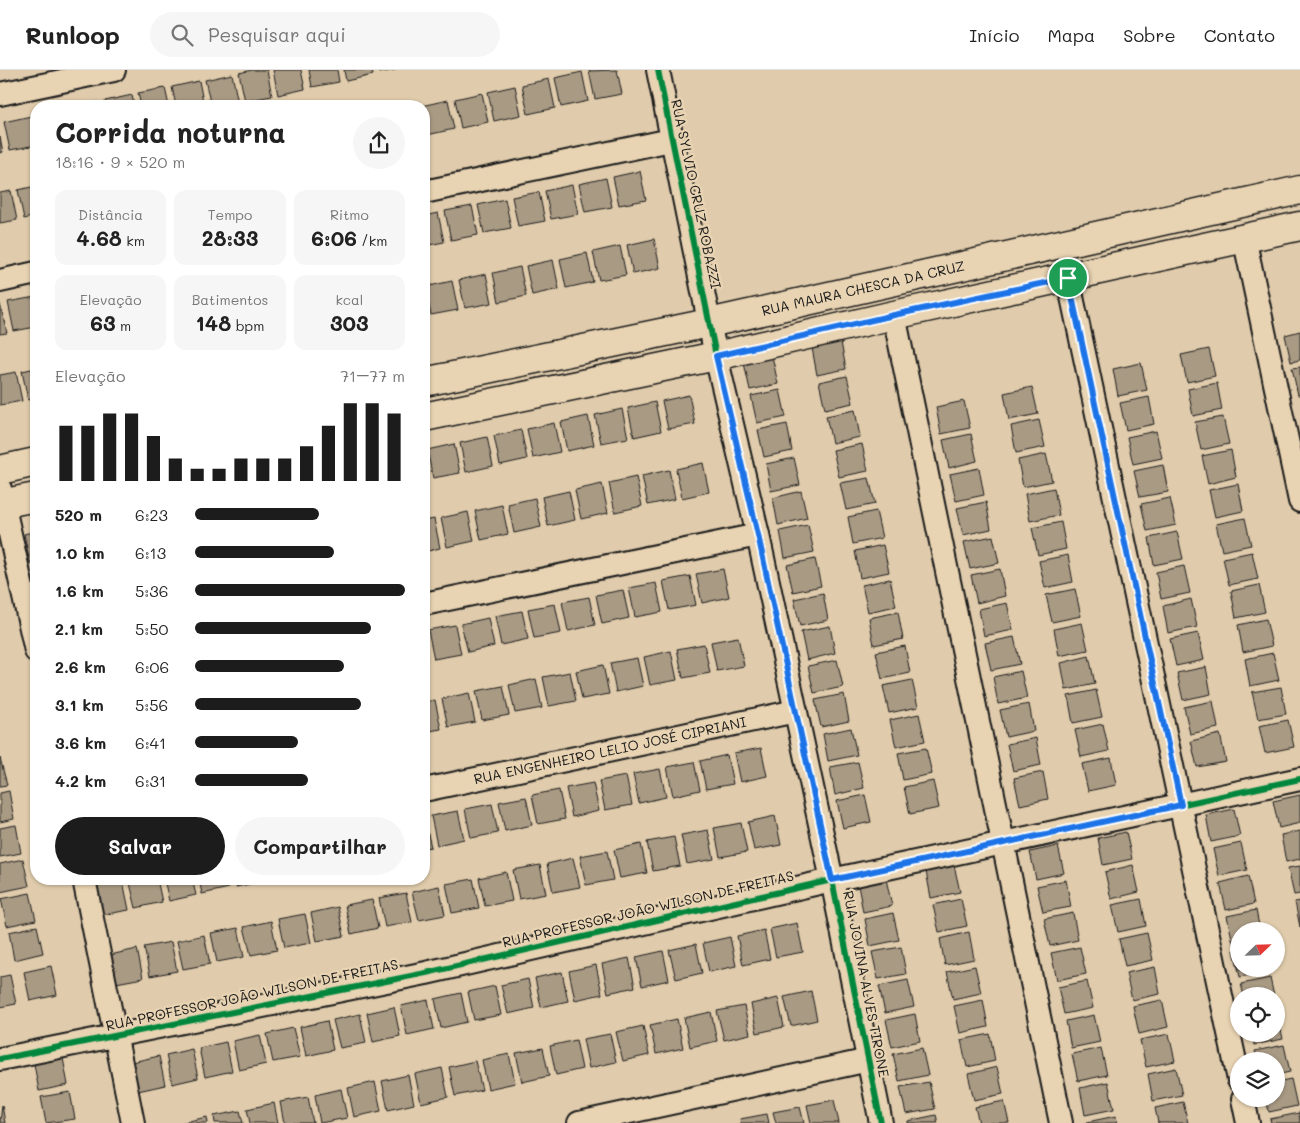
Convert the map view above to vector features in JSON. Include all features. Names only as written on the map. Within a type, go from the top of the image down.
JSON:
[{"type":"street","points":[[0,94],[112,70]]},
{"type":"street","name":"RUA SYLVIO CRUZ ROBAZZI","points":[[658,70],[710,323]]},
{"type":"street","points":[[430,191],[672,140]]},
{"type":"street","name":"RUA MAURA CHESCA DA CRUZ","points":[[430,381],[710,323],[1300,190]]},
{"type":"street","points":[[430,416],[716,356],[1300,226]]},
{"type":"street","points":[[1244,237],[1300,501]]},
{"type":"street","points":[[0,281],[30,274]]},
{"type":"street","points":[[1068,278],[1233,1052]]},
{"type":"street","points":[[894,315],[1060,1123]]},
{"type":"street","name":"RUA JOVINA ALVES TIRONE","points":[[710,323],[796,711],[881,1123]]},
{"type":"street","points":[[0,470],[30,463]]},
{"type":"street","points":[[30,497],[1,499],[30,625]]},
{"type":"street","points":[[430,603],[758,535]]},
{"type":"street","name":"RUA ENGENHEIRO LELIO JOSÉ CIPRIANI","points":[[430,789],[796,711]]},
{"type":"street","name":"RUA PROFESSOR JOÃO WILSON DE FREITAS","points":[[0,1060],[426,973],[832,880],[1300,779]]},
{"type":"street","points":[[85,885],[133,1123]]},
{"type":"street","points":[[579,1123],[869,1060]]},
{"type":"street","points":[[1245,1107],[1248,1123]]},
{"type":"building","points":[[252,70],[267,70],[272,96],[245,100],[239,73]]},
{"type":"building","points":[[273,70],[301,70],[305,89],[278,95]]},
{"type":"building","points":[[309,70],[337,70],[339,82],[312,87]]},
{"type":"building","points":[[344,70],[372,70],[373,75],[346,81]]},
{"type":"building","points":[[379,70],[395,70],[379,73]]},
{"type":"building","points":[[617,70],[622,94],[595,99],[589,71]]},
{"type":"building","points":[[582,72],[588,101],[561,107],[555,78]]},
{"type":"building","points":[[232,74],[237,100],[210,100],[205,80]]},
{"type":"building","points":[[549,79],[555,108],[528,114],[522,85]]},
{"type":"building","points":[[199,81],[203,100],[175,100],[172,87]]},
{"type":"building","points":[[515,86],[521,115],[494,121],[488,92]]},
{"type":"building","points":[[165,88],[168,100],[140,100],[138,93]]},
{"type":"building","points":[[482,93],[488,122],[461,128],[455,99]]},
{"type":"building","points":[[132,95],[133,100],[110,100]]},
{"type":"building","points":[[448,100],[454,129],[430,134],[430,104]]},
{"type":"building","points":[[30,116],[30,146],[10,150],[4,122]]},
{"type":"building","points":[[0,137],[3,152],[0,153]]},
{"type":"building","points":[[640,171],[646,200],[619,205],[613,177]]},
{"type":"building","points":[[606,178],[612,207],[585,212],[579,184]]},
{"type":"building","points":[[572,185],[578,214],[551,219],[545,191]]},
{"type":"building","points":[[30,187],[30,218],[24,219],[18,190]]},
{"type":"building","points":[[11,191],[17,220],[0,223],[0,193]]},
{"type":"building","points":[[539,192],[545,221],[518,226],[512,197]]},
{"type":"building","points":[[505,199],[511,228],[484,233],[478,205]]},
{"type":"building","points":[[472,206],[478,235],[451,240],[445,211]]},
{"type":"building","points":[[438,213],[444,242],[430,245],[430,215]]},
{"type":"building","points":[[654,239],[660,268],[633,274],[627,245]]},
{"type":"building","points":[[620,246],[626,275],[599,280],[593,252]]},
{"type":"building","points":[[587,253],[593,282],[566,288],[560,259]]},
{"type":"building","points":[[553,260],[559,289],[532,295],[526,266]]},
{"type":"building","points":[[520,267],[526,296],[499,302],[493,273]]},
{"type":"building","points":[[486,274],[492,303],[465,308],[459,280]]},
{"type":"building","points":[[452,281],[458,310],[431,315],[430,286]]},
{"type":"building","points":[[30,298],[30,328],[14,331],[8,302]]},
{"type":"building","points":[[0,304],[7,333],[0,334]]},
{"type":"building","points":[[1300,331],[1300,360],[1291,362],[1285,335]]},
{"type":"building","points":[[841,342],[846,369],[817,375],[812,348]]},
{"type":"building","points":[[1209,349],[1215,376],[1187,382],[1181,355]]},
{"type":"building","points":[[772,356],[778,384],[750,390],[744,363]]},
{"type":"building","points":[[1141,363],[1147,390],[1118,396],[1113,369]]},
{"type":"building","points":[[1300,367],[1300,395],[1298,395],[1292,368]]},
{"type":"building","points":[[30,369],[30,400],[28,400],[22,371]]},
{"type":"building","points":[[16,372],[22,401],[0,405],[0,375]]},
{"type":"building","points":[[847,376],[853,403],[825,409],[819,382]]},
{"type":"building","points":[[1217,383],[1222,410],[1193,416],[1188,389]]},
{"type":"building","points":[[1032,387],[1038,414],[1009,420],[1004,393]]},
{"type":"building","points":[[780,390],[786,417],[757,423],[751,396]]},
{"type":"building","points":[[689,395],[695,424],[668,429],[662,401]]},
{"type":"building","points":[[1149,397],[1154,424],[1126,430],[1120,403]]},
{"type":"building","points":[[964,401],[970,428],[941,434],[936,407]]},
{"type":"building","points":[[655,402],[661,431],[634,437],[628,408]]},
{"type":"building","points":[[622,409],[628,438],[601,443],[595,415]]},
{"type":"building","points":[[855,410],[860,437],[832,443],[826,416]]},
{"type":"building","points":[[588,416],[594,445],[567,451],[561,422]]},
{"type":"building","points":[[1223,417],[1229,444],[1201,450],[1195,422]]},
{"type":"building","points":[[1039,420],[1045,447],[1016,453],[1011,426]]},
{"type":"building","points":[[554,423],[560,452],[533,458],[527,429]]},
{"type":"building","points":[[787,424],[792,451],[764,457],[758,430]]},
{"type":"building","points":[[521,430],[527,459],[500,465],[494,436]]},
{"type":"building","points":[[1156,431],[1162,458],[1133,464],[1127,437]]},
{"type":"building","points":[[971,434],[977,461],[949,468],[943,440]]},
{"type":"building","points":[[487,437],[493,466],[466,472],[460,443]]},
{"type":"building","points":[[454,444],[460,473],[433,478],[430,464],[430,449]]},
{"type":"building","points":[[862,444],[868,471],[839,477],[833,450]]},
{"type":"building","points":[[1231,450],[1236,477],[1208,484],[1202,456]]},
{"type":"building","points":[[1046,454],[1052,481],[1023,487],[1018,460]]},
{"type":"building","points":[[794,458],[800,485],[771,491],[766,464]]},
{"type":"building","points":[[703,463],[709,492],[682,498],[676,469]]},
{"type":"building","points":[[1163,465],[1168,492],[1140,497],[1134,471]]},
{"type":"building","points":[[979,468],[984,495],[956,501],[950,474]]},
{"type":"building","points":[[669,470],[675,499],[648,505],[642,476]]},
{"type":"building","points":[[636,477],[642,506],[615,512],[609,483]]},
{"type":"building","points":[[869,478],[875,504],[846,510],[840,483]]},
{"type":"building","points":[[602,484],[608,513],[581,519],[575,490]]},
{"type":"building","points":[[1238,484],[1243,511],[1215,517],[1209,490]]},
{"type":"building","points":[[1054,488],[1059,515],[1030,521],[1025,494]]},
{"type":"building","points":[[569,491],[575,520],[548,526],[542,497]]},
{"type":"building","points":[[801,491],[807,518],[778,525],[773,498]]},
{"type":"building","points":[[535,498],[541,527],[514,533],[508,504]]},
{"type":"building","points":[[1170,498],[1176,525],[1147,531],[1141,504]]},
{"type":"building","points":[[986,502],[991,529],[963,535],[957,508]]},
{"type":"building","points":[[502,505],[508,534],[481,540],[475,511]]},
{"type":"building","points":[[876,511],[882,538],[853,544],[848,517]]},
{"type":"building","points":[[468,512],[474,541],[447,547],[441,518]]},
{"type":"building","points":[[1245,518],[1251,545],[1222,551],[1216,524]]},
{"type":"building","points":[[434,519],[440,548],[430,550],[430,520]]},
{"type":"building","points":[[1061,522],[1066,549],[1038,555],[1032,528]]},
{"type":"building","points":[[808,525],[814,552],[785,558],[780,531]]},
{"type":"building","points":[[30,532],[30,563],[24,534]]},
{"type":"building","points":[[1177,532],[1183,559],[1154,565],[1149,538]]},
{"type":"building","points":[[993,536],[999,563],[970,569],[964,542]]},
{"type":"building","points":[[883,545],[889,572],[860,578],[855,551]]},
{"type":"building","points":[[1252,552],[1258,579],[1229,585],[1223,558]]},
{"type":"building","points":[[1068,555],[1073,582],[1045,588],[1039,561]]},
{"type":"building","points":[[815,559],[821,586],[793,592],[787,565]]},
{"type":"building","points":[[1184,566],[1190,593],[1161,599],[1156,572]]},
{"type":"building","points":[[723,569],[729,597],[702,603],[696,574]]},
{"type":"building","points":[[1000,569],[1005,596],[977,603],[971,575]]},
{"type":"building","points":[[690,576],[696,605],[669,610],[663,581]]},
{"type":"building","points":[[890,579],[896,606],[868,612],[862,585]]},
{"type":"building","points":[[656,583],[662,612],[635,617],[629,588]]},
{"type":"building","points":[[1259,585],[1265,612],[1236,618],[1231,591]]},
{"type":"building","points":[[1075,589],[1081,616],[1052,622],[1046,595]]},
{"type":"building","points":[[623,590],[629,618],[602,624],[596,595]]},
{"type":"building","points":[[823,593],[828,620],[800,626],[794,599]]},
{"type":"building","points":[[589,597],[595,625],[568,631],[562,602]]},
{"type":"building","points":[[1191,599],[1197,627],[1168,633],[1163,606]]},
{"type":"building","points":[[1007,603],[1013,630],[984,636],[979,609]]},
{"type":"building","points":[[555,604],[561,633],[534,638],[528,609]]},
{"type":"building","points":[[522,611],[528,639],[501,645],[495,616]]},
{"type":"building","points":[[898,612],[903,639],[874,645],[869,618]]},
{"type":"building","points":[[488,618],[494,646],[468,652],[461,624]]},
{"type":"building","points":[[1266,619],[1272,646],[1243,652],[1238,625]]},
{"type":"building","points":[[1082,623],[1088,650],[1059,656],[1054,629]]},
{"type":"building","points":[[455,625],[461,654],[434,659],[430,630]]},
{"type":"building","points":[[830,626],[835,653],[807,660],[801,632]]},
{"type":"building","points":[[1198,633],[1204,660],[1176,666],[1170,639]]},
{"type":"building","points":[[738,637],[744,666],[717,671],[711,642]]},
{"type":"building","points":[[1014,637],[1020,664],[991,670],[985,643]]},
{"type":"building","points":[[704,644],[710,673],[683,678],[677,649]]},
{"type":"building","points":[[905,646],[910,673],[882,679],[876,652]]},
{"type":"building","points":[[671,651],[677,680],[650,685],[644,657]]},
{"type":"building","points":[[1273,653],[1279,680],[1250,686],[1245,659]]},
{"type":"building","points":[[1089,656],[1095,684],[1066,690],[1061,663]]},
{"type":"building","points":[[637,658],[643,686],[616,692],[610,663]]},
{"type":"building","points":[[837,660],[843,687],[814,693],[808,666]]},
{"type":"building","points":[[603,665],[609,694],[582,699],[576,671]]},
{"type":"building","points":[[1206,667],[1211,694],[1183,700],[1177,673]]},
{"type":"building","points":[[1021,671],[1027,698],[998,704],[993,677]]},
{"type":"building","points":[[570,672],[576,701],[549,706],[543,677]]},
{"type":"building","points":[[536,679],[542,708],[515,713],[509,685]]},
{"type":"building","points":[[912,680],[918,707],[889,713],[883,686]]},
{"type":"building","points":[[503,686],[509,715],[482,720],[476,691]]},
{"type":"building","points":[[1281,687],[1286,714],[1258,719],[1252,692]]},
{"type":"building","points":[[1096,690],[1102,717],[1073,723],[1068,696]]},
{"type":"building","points":[[469,693],[475,722],[448,727],[442,699]]},
{"type":"building","points":[[844,694],[849,721],[821,727],[815,700]]},
{"type":"building","points":[[435,700],[441,729],[430,731],[430,701]]},
{"type":"building","points":[[1213,701],[1218,728],[1190,734],[1184,707]]},
{"type":"building","points":[[1029,704],[1034,731],[1006,737],[1000,710]]},
{"type":"building","points":[[919,714],[925,741],[896,747],[890,720]]},
{"type":"building","points":[[1288,720],[1294,747],[1265,753],[1259,726]]},
{"type":"building","points":[[1103,724],[1109,751],[1081,757],[1075,730]]},
{"type":"building","points":[[851,728],[857,755],[828,761],[823,734]]},
{"type":"building","points":[[1220,734],[1226,762],[1197,767],[1191,741]]},
{"type":"building","points":[[1036,738],[1041,765],[1013,771],[1007,744]]},
{"type":"building","points":[[761,748],[767,776],[740,782],[734,753]]},
{"type":"building","points":[[926,748],[932,774],[903,780],[898,753]]},
{"type":"building","points":[[727,755],[733,784],[706,789],[700,761]]},
{"type":"building","points":[[0,758],[7,785],[0,786]]},
{"type":"building","points":[[1111,758],[1116,785],[1088,791],[1082,764]]},
{"type":"building","points":[[694,762],[700,790],[673,796],[667,767]]},
{"type":"building","points":[[858,762],[864,788],[835,795],[830,767]]},
{"type":"building","points":[[660,769],[666,797],[639,803],[633,774]]},
{"type":"building","points":[[1043,772],[1048,799],[1020,805],[1014,778]]},
{"type":"building","points":[[626,776],[632,805],[605,810],[599,781]]},
{"type":"building","points":[[933,781],[939,808],[910,814],[904,787]]},
{"type":"building","points":[[593,783],[599,811],[572,817],[566,788]]},
{"type":"building","points":[[559,790],[565,819],[538,824],[532,795]]},
{"type":"building","points":[[9,791],[14,819],[0,822],[0,793]]},
{"type":"building","points":[[865,795],[871,822],[843,828],[837,801]]},
{"type":"building","points":[[1300,795],[1300,823],[1279,828],[1273,801]]},
{"type":"building","points":[[526,797],[532,825],[505,831],[499,802]]},
{"type":"building","points":[[492,804],[498,833],[471,838],[465,809]]},
{"type":"building","points":[[1234,809],[1240,836],[1211,842],[1206,815]]},
{"type":"building","points":[[458,811],[464,839],[437,845],[431,816]]},
{"type":"building","points":[[775,816],[781,845],[754,850],[748,822]]},
{"type":"building","points":[[741,823],[747,852],[720,857],[714,828]]},
{"type":"building","points":[[16,825],[21,853],[0,857],[0,828]]},
{"type":"building","points":[[708,830],[714,859],[687,864],[681,835]]},
{"type":"building","points":[[1300,831],[1300,859],[1286,862],[1281,835]]},
{"type":"building","points":[[1126,832],[1132,859],[1103,865],[1098,838]]},
{"type":"building","points":[[674,837],[680,866],[653,871],[647,842]]},
{"type":"building","points":[[1241,843],[1247,870],[1219,876],[1213,849]]},
{"type":"building","points":[[641,844],[647,873],[620,878],[614,850]]},
{"type":"building","points":[[1058,846],[1064,873],[1036,879],[1030,852]]},
{"type":"building","points":[[607,851],[613,880],[586,885],[580,856]]},
{"type":"building","points":[[573,858],[580,887],[553,892],[547,864]]},
{"type":"building","points":[[23,859],[29,886],[0,892],[0,864]]},
{"type":"building","points":[[540,865],[546,894],[519,899],[513,870]]},
{"type":"building","points":[[954,865],[960,892],[931,898],[926,871]]},
{"type":"building","points":[[1133,865],[1139,892],[1111,899],[1105,872]]},
{"type":"building","points":[[1300,866],[1300,894],[1294,895],[1288,868]]},
{"type":"building","points":[[506,872],[512,901],[485,906],[479,878]]},
{"type":"building","points":[[1248,876],[1254,904],[1226,910],[1220,883]]},
{"type":"building","points":[[473,879],[479,908],[452,913],[446,884]]},
{"type":"building","points":[[886,879],[892,906],[863,912],[858,885]]},
{"type":"building","points":[[1066,880],[1071,907],[1043,912],[1037,886]]},
{"type":"building","points":[[124,885],[129,910],[102,915],[96,886]]},
{"type":"building","points":[[130,885],[158,885],[162,902],[136,908]]},
{"type":"building","points":[[165,885],[194,885],[196,895],[169,901]]},
{"type":"building","points":[[200,885],[228,885],[229,888],[202,894]]},
{"type":"building","points":[[439,886],[445,915],[419,920],[412,892]]},
{"type":"building","points":[[30,893],[36,920],[7,926],[1,899]]},
{"type":"building","points":[[406,893],[412,922],[385,927],[379,898]]},
{"type":"building","points":[[961,899],[967,926],[939,932],[933,905]]},
{"type":"building","points":[[1141,899],[1146,926],[1118,932],[1112,905]]},
{"type":"building","points":[[372,900],[378,928],[351,934],[345,905]]},
{"type":"building","points":[[1300,901],[1300,927],[1295,902]]},
{"type":"building","points":[[338,907],[344,936],[317,941],[311,913]]},
{"type":"building","points":[[1256,910],[1258,922],[1230,922],[1230,930],[1227,916]]},
{"type":"building","points":[[893,913],[899,940],[870,946],[865,919]]},
{"type":"building","points":[[1073,913],[1078,940],[1050,946],[1044,919]]},
{"type":"building","points":[[305,914],[311,943],[284,948],[278,919]]},
{"type":"building","points":[[271,921],[277,950],[251,955],[244,927]]},
{"type":"building","points":[[797,923],[803,952],[776,957],[770,929]]},
{"type":"building","points":[[37,926],[43,953],[14,960],[9,932]]},
{"type":"building","points":[[238,928],[244,957],[217,962],[211,933]]},
{"type":"building","points":[[764,930],[770,959],[743,965],[737,936]]},
{"type":"building","points":[[969,932],[974,959],[945,965],[940,939]]},
{"type":"building","points":[[1147,933],[1153,960],[1125,966],[1119,939]]},
{"type":"building","points":[[204,935],[210,964],[183,969],[177,941]]},
{"type":"building","points":[[730,937],[736,966],[709,972],[703,943]]},
{"type":"building","points":[[171,942],[177,971],[150,976],[144,947]]},
{"type":"building","points":[[696,944],[702,973],[676,979],[669,950]]},
{"type":"building","points":[[901,947],[906,974],[878,979],[872,952]]},
{"type":"building","points":[[1080,947],[1086,974],[1057,980],[1051,953]]},
{"type":"building","points":[[137,949],[143,978],[116,983],[110,955]]},
{"type":"building","points":[[663,951],[669,980],[642,986],[636,957]]},
{"type":"building","points":[[629,958],[635,987],[608,993],[602,964]]},
{"type":"building","points":[[596,965],[602,994],[575,1000],[569,971]]},
{"type":"building","points":[[51,966],[57,995],[30,1001],[24,972]]},
{"type":"building","points":[[975,966],[981,993],[953,999],[947,972]]},
{"type":"building","points":[[1155,967],[1160,994],[1132,1000],[1126,973]]},
{"type":"building","points":[[562,972],[568,1001],[541,1007],[535,978]]},
{"type":"building","points":[[10,975],[16,1004],[0,1007],[0,977]]},
{"type":"building","points":[[1270,978],[1272,987],[1242,987],[1241,984]]},
{"type":"building","points":[[528,979],[534,1008],[508,1014],[501,985]]},
{"type":"building","points":[[908,980],[914,1007],[885,1013],[879,986]]},
{"type":"building","points":[[1087,981],[1093,1008],[1064,1014],[1058,987]]},
{"type":"building","points":[[495,986],[501,1015],[474,1020],[468,992]]},
{"type":"building","points":[[811,991],[817,1020],[791,1026],[784,997]]},
{"type":"building","points":[[461,993],[467,1022],[441,1028],[435,999]]},
{"type":"building","points":[[778,998],[784,1027],[757,1033],[751,1004]]},
{"type":"building","points":[[428,1000],[434,1029],[407,1035],[401,1006]]},
{"type":"building","points":[[983,1000],[988,1027],[960,1033],[954,1006]]},
{"type":"building","points":[[1162,1000],[1168,1027],[1139,1034],[1133,1006]]},
{"type":"building","points":[[744,1006],[750,1034],[724,1040],[717,1011]]},
{"type":"building","points":[[394,1007],[400,1036],[373,1042],[367,1013]]},
{"type":"building","points":[[711,1012],[717,1041],[690,1047],[684,1018]]},
{"type":"building","points":[[360,1014],[366,1043],[340,1048],[333,1020]]},
{"type":"building","points":[[915,1014],[920,1041],[892,1047],[886,1020]]},
{"type":"building","points":[[1094,1015],[1100,1042],[1071,1048],[1066,1021]]},
{"type":"building","points":[[677,1019],[683,1048],[656,1054],[650,1025]]},
{"type":"building","points":[[327,1021],[333,1050],[306,1056],[300,1027]]},
{"type":"building","points":[[643,1026],[649,1055],[623,1061],[616,1032]]},
{"type":"building","points":[[293,1028],[300,1057],[273,1062],[267,1034]]},
{"type":"building","points":[[610,1034],[616,1062],[589,1068],[583,1039]]},
{"type":"building","points":[[990,1034],[995,1061],[967,1067],[961,1040]]},
{"type":"building","points":[[1169,1034],[1175,1061],[1146,1067],[1140,1040]]},
{"type":"building","points":[[260,1035],[266,1064],[239,1070],[233,1041]]},
{"type":"building","points":[[576,1040],[582,1069],[556,1075],[550,1046]]},
{"type":"building","points":[[226,1042],[232,1071],[205,1077],[199,1048]]},
{"type":"building","points":[[1253,1042],[1268,1042],[1254,1045]]},
{"type":"building","points":[[1284,1045],[1290,1072],[1285,1073],[1285,1052],[1255,1051]]},
{"type":"building","points":[[543,1048],[549,1076],[522,1082],[516,1053]]},
{"type":"building","points":[[922,1048],[928,1075],[899,1081],[893,1054]]},
{"type":"building","points":[[1101,1048],[1107,1075],[1078,1081],[1072,1054]]},
{"type":"building","points":[[192,1049],[198,1078],[172,1084],[166,1055]]},
{"type":"building","points":[[509,1054],[515,1083],[488,1089],[482,1060]]},
{"type":"building","points":[[159,1056],[165,1085],[138,1091],[132,1062]]},
{"type":"building","points":[[63,1058],[68,1085],[39,1091],[34,1064]]},
{"type":"building","points":[[475,1061],[482,1090],[455,1096],[449,1067]]},
{"type":"building","points":[[997,1067],[1003,1094],[974,1100],[968,1074]]},
{"type":"building","points":[[442,1068],[448,1097],[421,1103],[415,1074]]},
{"type":"building","points":[[1176,1068],[1182,1095],[1153,1101],[1148,1074]]},
{"type":"building","points":[[408,1075],[414,1104],[388,1110],[382,1081]]},
{"type":"building","points":[[1291,1079],[1297,1106],[1269,1112],[1268,1107],[1285,1107],[1285,1080]]},
{"type":"building","points":[[375,1082],[381,1111],[354,1117],[348,1088]]},
{"type":"building","points":[[929,1082],[935,1109],[906,1114],[900,1087]]},
{"type":"building","points":[[1108,1082],[1114,1109],[1085,1115],[1080,1088]]},
{"type":"building","points":[[341,1089],[347,1118],[320,1123],[315,1095]]},
{"type":"building","points":[[70,1092],[75,1119],[46,1123],[41,1097]]},
{"type":"building","points":[[308,1097],[313,1123],[285,1123],[281,1102]]},
{"type":"building","points":[[834,1100],[839,1123],[811,1123],[807,1105]]},
{"type":"building","points":[[1004,1101],[1009,1123],[979,1123],[975,1107]]},
{"type":"building","points":[[1183,1102],[1188,1123],[1158,1123],[1155,1108]]},
{"type":"building","points":[[274,1103],[278,1123],[250,1123],[247,1109]]},
{"type":"building","points":[[2,1105],[5,1123],[0,1123]]},
{"type":"building","points":[[800,1107],[804,1123],[776,1123],[773,1112]]},
{"type":"building","points":[[240,1111],[243,1123],[215,1123],[214,1116]]},
{"type":"building","points":[[1299,1113],[1300,1123],[1271,1123],[1270,1119]]},
{"type":"building","points":[[767,1114],[769,1123],[741,1123],[740,1119]]},
{"type":"building","points":[[936,1115],[938,1123],[908,1123],[908,1121]]},
{"type":"building","points":[[1116,1116],[1117,1123],[1087,1123],[1087,1122]]},
{"type":"building","points":[[207,1117],[208,1123],[180,1123]]},
{"type":"cycle path","points":[[658,70],[716,356],[758,535],[832,880],[881,1123]]},
{"type":"cycle path","points":[[0,1059],[426,973],[832,880],[1300,779]]},
{"type":"route","points":[[1068,278],[1181,805],[832,880],[758,535],[716,356],[894,315],[1068,278]]}]
